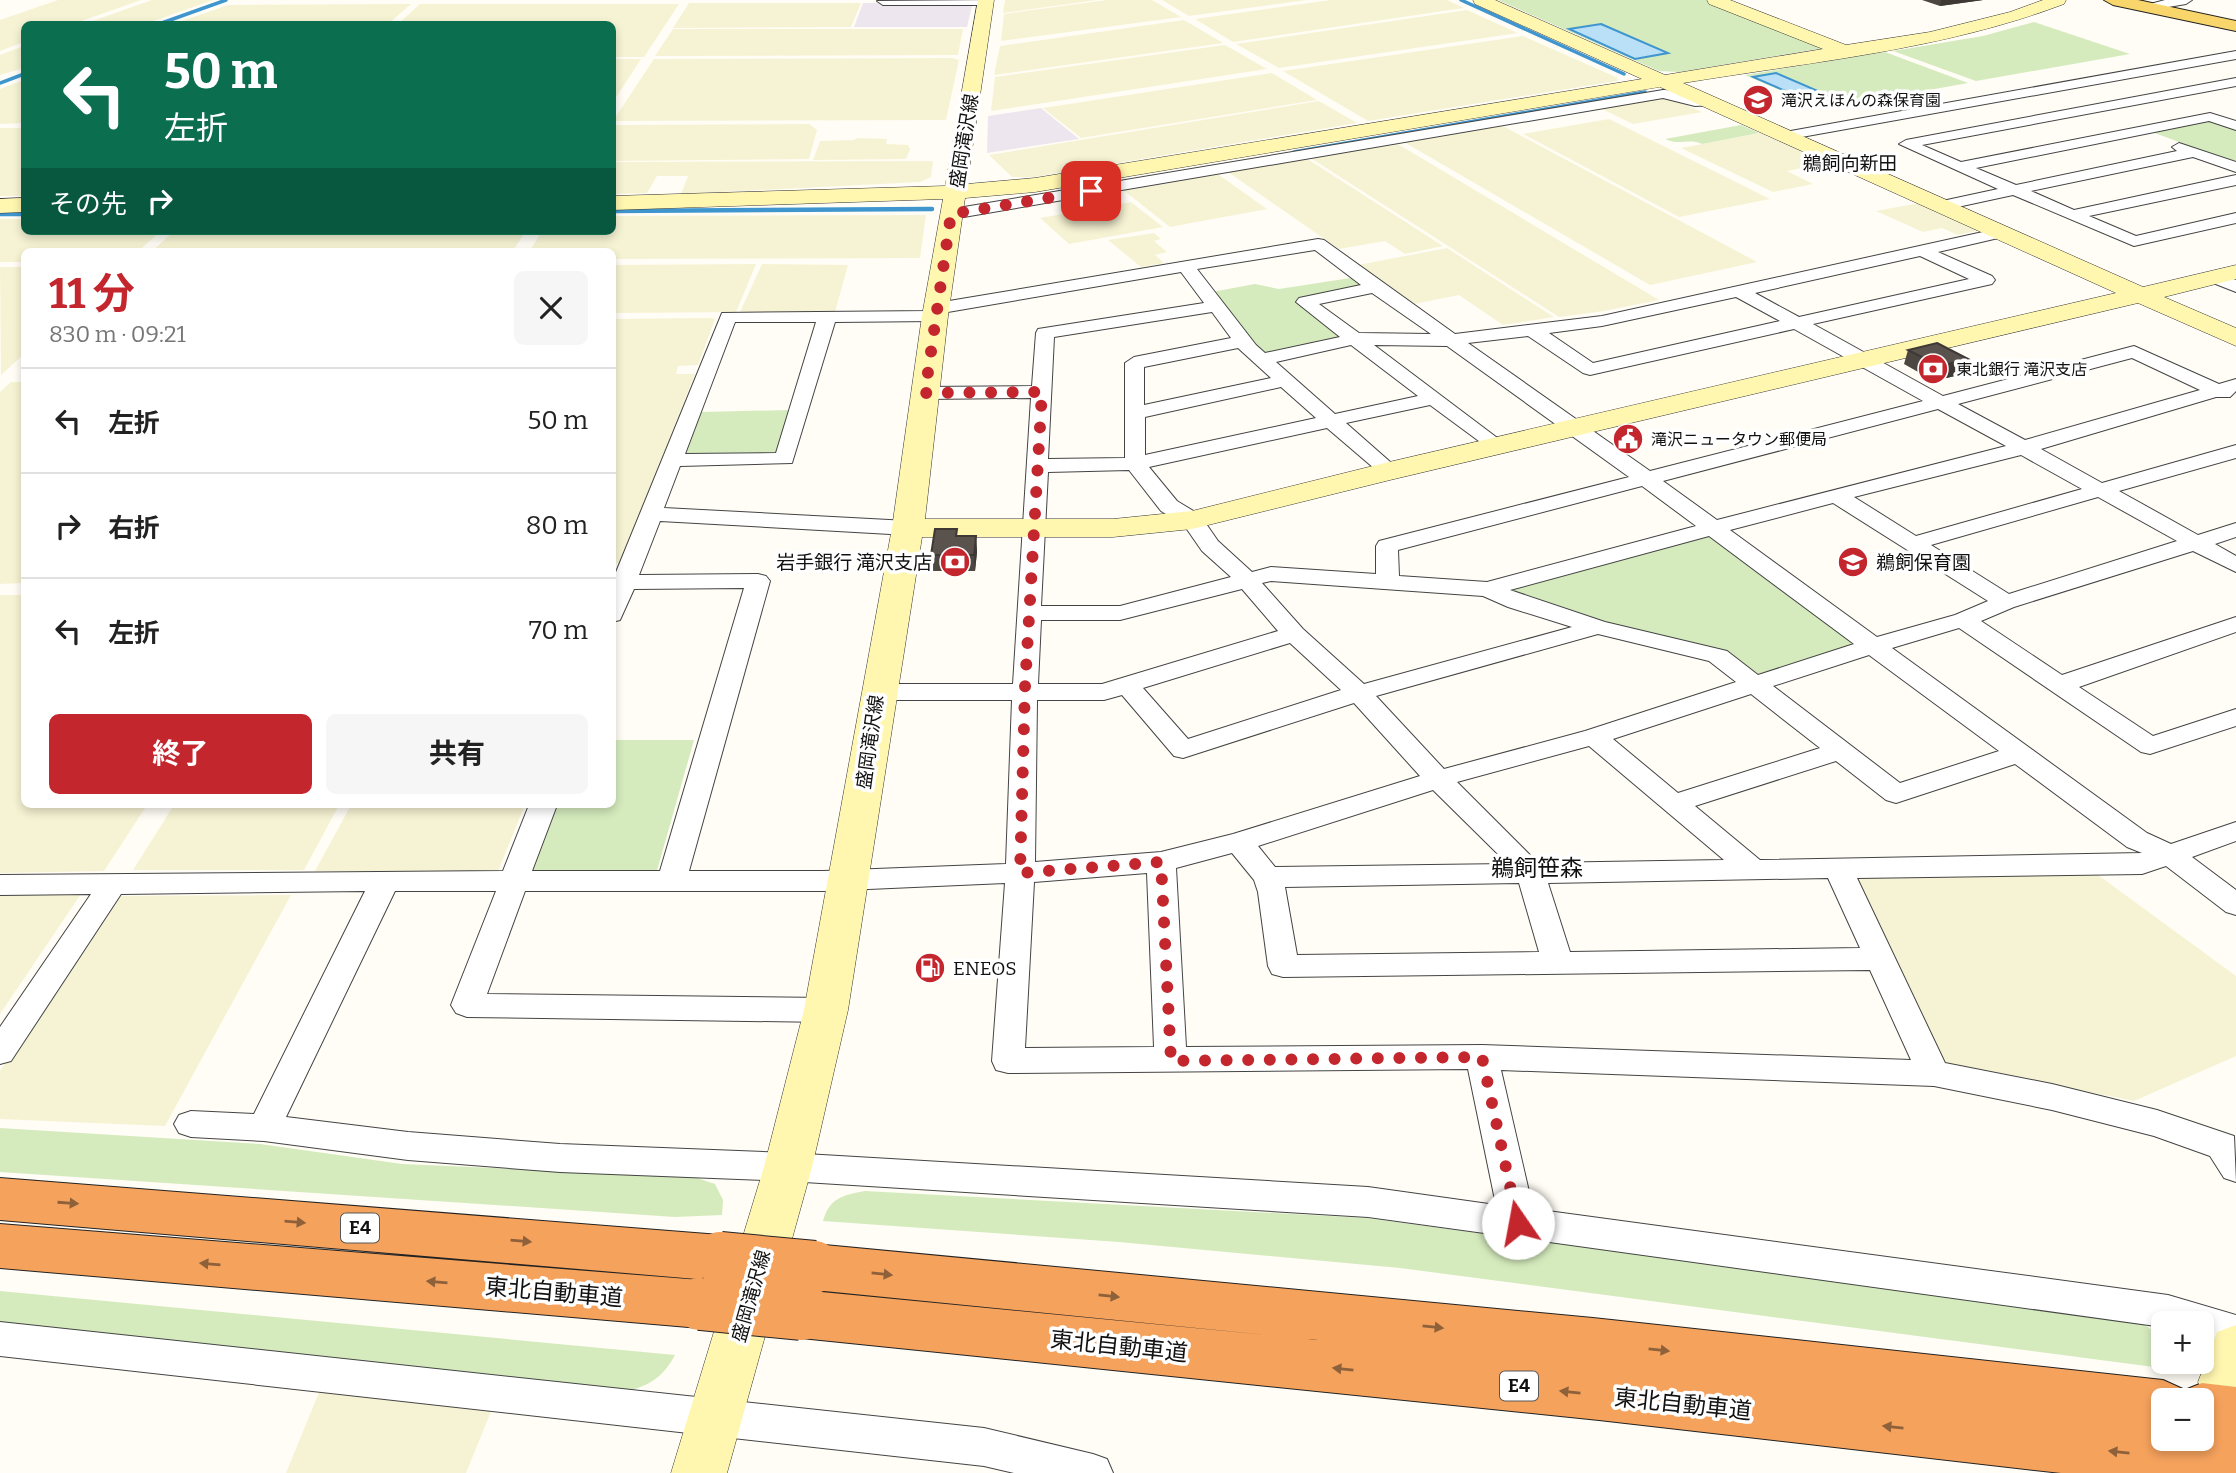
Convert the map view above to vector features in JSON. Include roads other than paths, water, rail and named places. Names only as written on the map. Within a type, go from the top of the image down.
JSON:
[{"type":"highway","name":"東北自動車道","points":[[0,1199],[808,1291],[1599,1394],[2236,1465]]},
{"type":"highway","name":"東北自動車道","points":[[0,1246],[710,1281]]},
{"type":"highway","name":"東北自動車道","points":[[808,1291],[1607,1345],[2151,1405]]},
{"type":"main road","points":[[2113,0],[2236,26]]},
{"type":"street","points":[[883,1],[986,0]]},
{"type":"street","name":"盛岡滝沢線","points":[[699,1473],[788,1167],[826,1010],[908,528],[936,312],[986,0]]},
{"type":"street","points":[[1481,0],[2236,338]]},
{"type":"street","points":[[1715,0],[1845,51]]},
{"type":"street","points":[[953,203],[1035,185],[1960,31],[2016,16],[2058,0]]},
{"type":"street","points":[[2145,7],[2186,0]]},
{"type":"street","points":[[1785,136],[2234,56]]},
{"type":"street","points":[[1894,139],[2084,112],[2236,82]]},
{"type":"street","points":[[1977,84],[2008,96]]},
{"type":"street","points":[[2029,92],[2236,167]]},
{"type":"street","points":[[616,203],[953,203],[1663,94],[1676,94],[1695,104],[1708,102]]},
{"type":"street","points":[[1959,167],[2236,111]]},
{"type":"street","points":[[2210,117],[2236,126]]},
{"type":"street","points":[[1856,123],[2134,241],[2236,218]]},
{"type":"street","points":[[1939,206],[2194,152]]},
{"type":"street","points":[[2072,215],[2236,180]]},
{"type":"street","points":[[0,206],[21,205]]},
{"type":"street","points":[[1260,360],[1354,339],[1452,340],[1602,321],[1925,252],[2001,233]]},
{"type":"street","points":[[616,604],[728,317],[827,317],[936,312],[1100,279],[1187,268],[1318,244],[1646,478],[2137,840],[2171,855],[2236,905]]},
{"type":"street","points":[[1532,330],[1590,369],[1986,280],[1925,252]]},
{"type":"street","points":[[1187,268],[1260,360],[1389,471]]},
{"type":"street","points":[[650,514],[908,528],[1034,530],[1113,528],[1192,520],[1389,471],[1867,361],[2137,294],[2229,278]]},
{"type":"street","points":[[1376,287],[1305,303],[1498,446]]},
{"type":"street","points":[[1739,291],[2236,565]]},
{"type":"street","points":[[1217,306],[1045,333],[1025,694],[1020,873],[1008,1061],[1482,1057],[1934,1073],[2052,1097],[2157,1123],[2222,1146],[2236,1168]]},
{"type":"street","points":[[671,460],[785,459],[827,317]]},
{"type":"street","points":[[1244,341],[1133,363],[1135,464],[1169,506],[1192,520],[1210,547],[1246,579],[1294,634],[1360,693],[1440,781],[1531,874],[1558,963]]},
{"type":"street","points":[[1388,581],[1387,546],[2134,352],[2226,387],[2236,399]]},
{"type":"street","points":[[1134,413],[1284,381]]},
{"type":"street","points":[[1029,613],[1120,613],[1271,574],[1488,589],[2020,447],[2226,387]]},
{"type":"street","points":[[925,393],[1042,392]]},
{"type":"street","points":[[1038,466],[1135,464],[1434,398]]},
{"type":"street","points":[[1912,544],[2236,451]]},
{"type":"street","points":[[1835,495],[2006,602]]},
{"type":"street","points":[[0,885],[114,882],[850,880],[1020,873],[1161,862],[1239,842],[1440,781],[1471,769],[1594,737],[2236,530]]},
{"type":"street","points":[[624,583],[758,581],[672,881]]},
{"type":"street","points":[[1488,589],[1516,602],[1598,627],[1717,656],[1896,794],[2020,754]]},
{"type":"street","points":[[1963,620],[2151,746],[2236,716]]},
{"type":"street","points":[[2059,685],[2236,624]]},
{"type":"street","points":[[1127,685],[1183,750],[1360,693],[1598,627]]},
{"type":"street","points":[[878,692],[1104,692],[1294,634]]},
{"type":"street","points":[[1594,737],[1755,871]]},
{"type":"street","points":[[1673,804],[1839,751]]},
{"type":"street","points":[[542,808],[467,1005],[826,1010]]},
{"type":"street","points":[[1267,877],[2142,864],[2236,831]]},
{"type":"street","points":[[1239,842],[1267,877],[1273,892],[1283,966],[1880,959]]},
{"type":"street","points":[[1161,862],[1171,1061]]},
{"type":"street","points":[[1838,869],[1934,1073]]},
{"type":"street","points":[[264,1128],[385,881]]},
{"type":"street","points":[[0,1052],[114,882]]},
{"type":"street","points":[[1482,1057],[1518,1223]]},
{"type":"street","points":[[191,1125],[264,1128],[408,1146],[560,1158],[788,1167],[1368,1202],[2168,1311],[2236,1332]]},
{"type":"street","points":[[0,1339],[984,1447],[1093,1473]]},
{"type":"water","points":[[1601,24],[1668,53],[1635,59],[1569,29]]},
{"type":"water","points":[[1776,73],[1848,104],[1825,108],[1753,77]]},
{"type":"waterway","points":[[167,21],[226,0]]},
{"type":"waterway","points":[[1461,0],[1624,74]]},
{"type":"waterway","points":[[0,83],[21,75]]},
{"type":"waterway","points":[[1294,152],[1645,92]]},
{"type":"waterway","points":[[616,211],[932,209]]},
{"type":"waterway","points":[[0,214],[21,214]]},
{"type":"place","name":"滝沢えほんの森保育園","points":[[1758,100]]},
{"type":"place","name":"東北銀行 滝沢支店","points":[[1933,369]]},
{"type":"place","name":"滝沢ニュータウン郵便局","points":[[1628,439]]},
{"type":"place","name":"岩手銀行 滝沢支店","points":[[955,562]]},
{"type":"place","name":"鵜飼保育園","points":[[1853,562]]},
{"type":"place","name":"ENEOS","points":[[930,968]]},
{"type":"district","name":"鵜飼向新田","points":[[1850,163]]},
{"type":"district","name":"鵜飼笹森","points":[[1537,868]]}]
